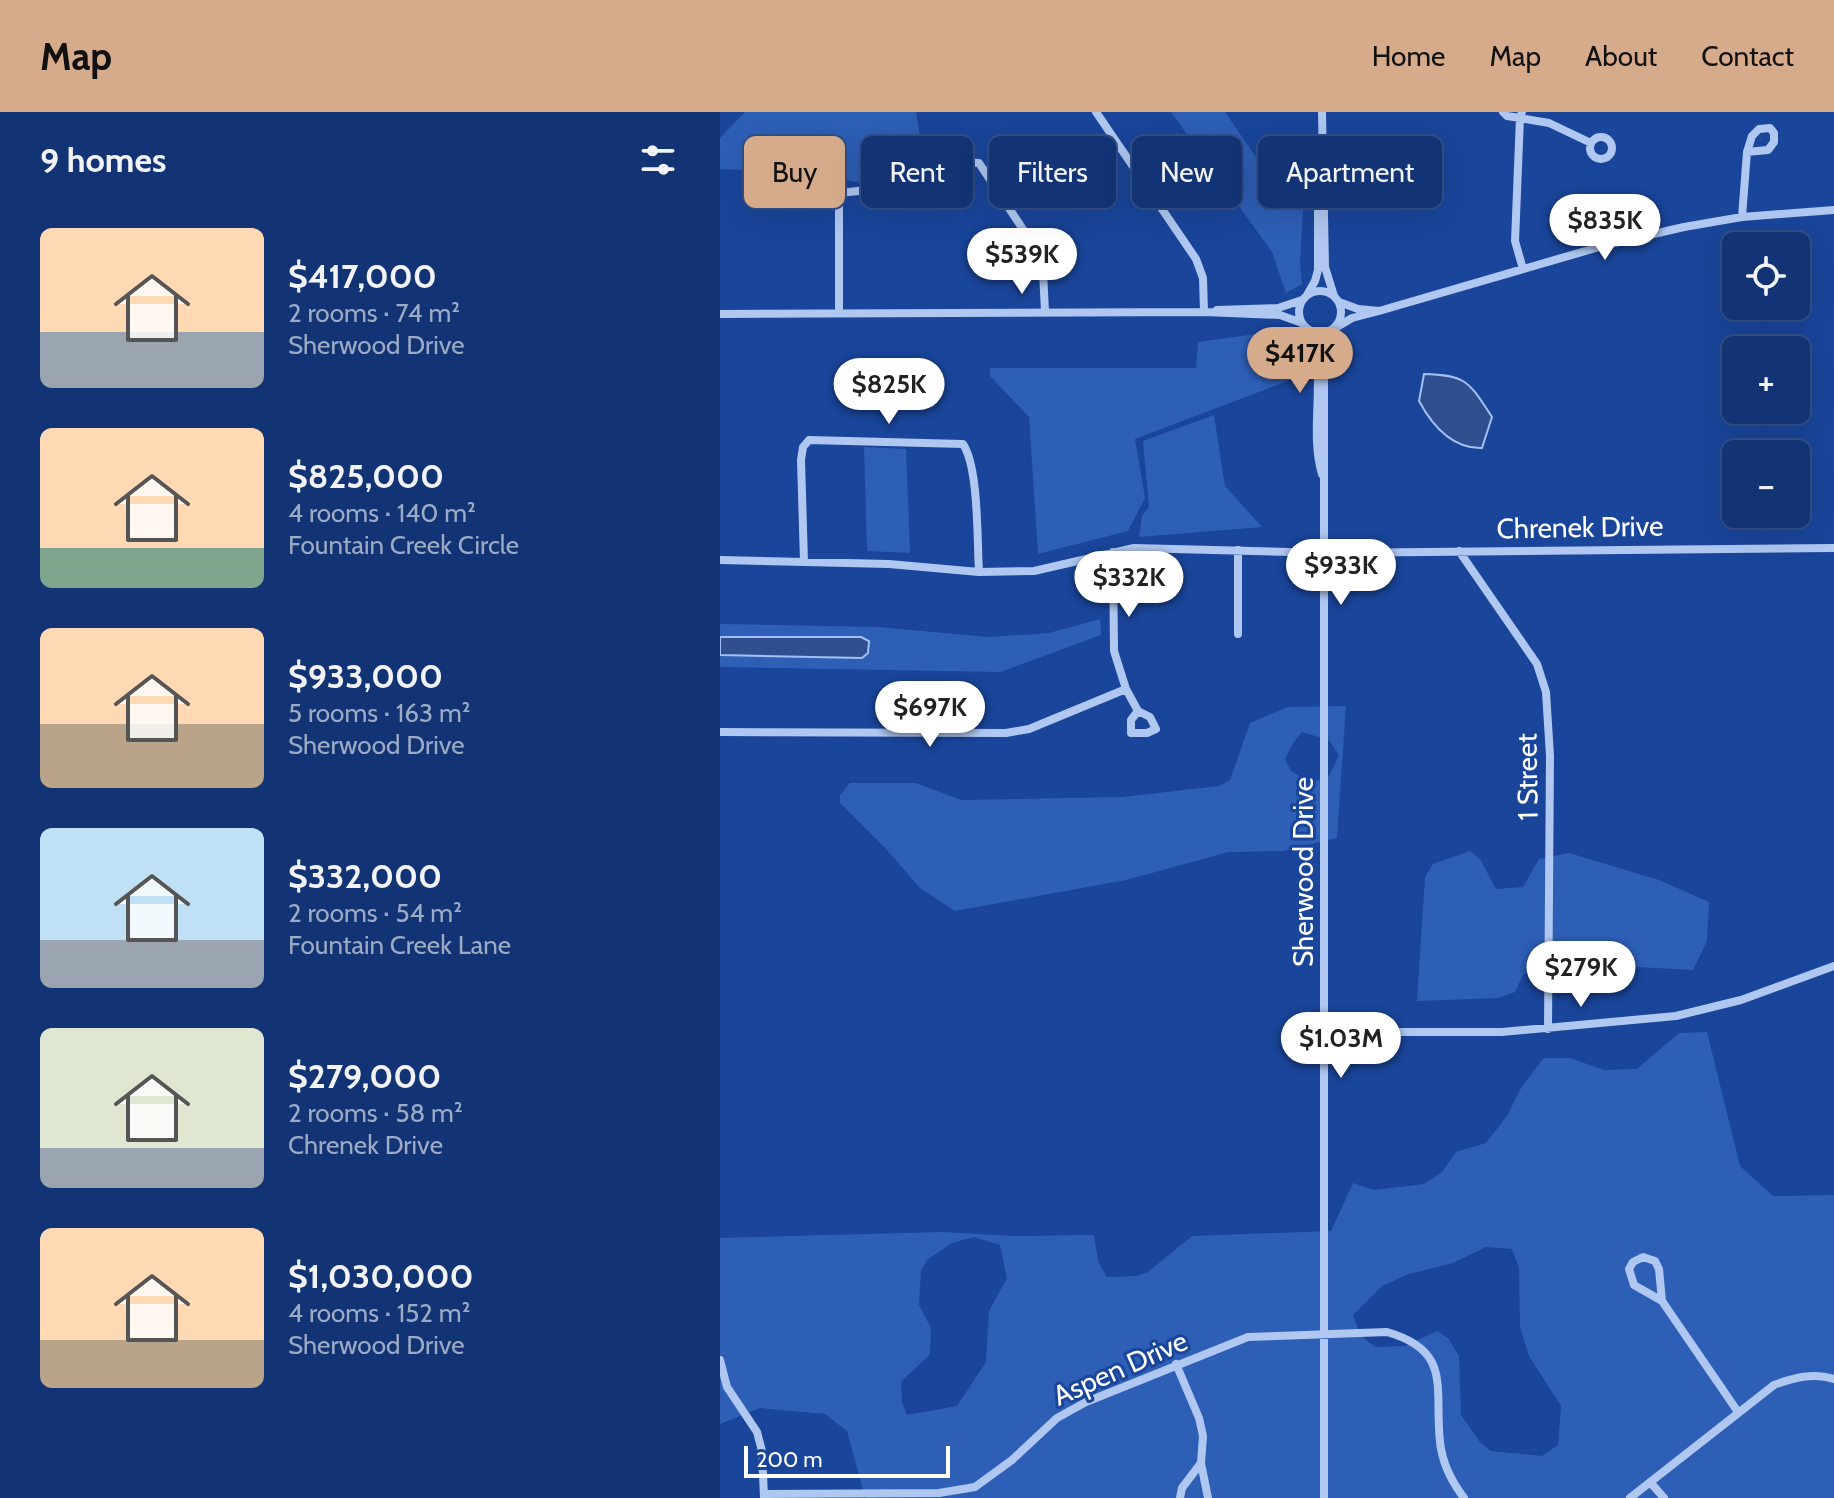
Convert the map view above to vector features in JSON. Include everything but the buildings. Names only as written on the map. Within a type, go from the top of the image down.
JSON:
[{"type":"street","points":[[1096,112],[1196,259],[1203,278],[1204,312]]},
{"type":"street","points":[[1322,112],[1322,136]]},
{"type":"street","points":[[1503,112],[1507,116],[1521,115],[1549,123],[1591,143]]},
{"type":"street","points":[[1521,115],[1515,241],[1523,269]]},
{"type":"street","points":[[1742,217],[1747,152]]},
{"type":"street","points":[[839,313],[839,193],[905,186],[967,162],[979,163],[1032,240],[1043,271],[1045,312]]},
{"type":"street","points":[[1305,326],[1299,311],[1317,275],[1318,208]]},
{"type":"street","points":[[1324,208],[1325,267],[1342,314],[1332,330]]},
{"type":"street","points":[[720,314],[1204,312],[1280,315],[1319,333],[1332,330],[1352,318],[1656,233],[1742,217],[1834,210]]},
{"type":"street","points":[[1204,312],[1230,308],[1278,308],[1321,290],[1352,308],[1379,311]]},
{"type":"street","name":"Sherwood Drive","points":[[1305,326],[1316,356],[1318,455],[1326,486]]},
{"type":"street","name":"Sherwood Drive","points":[[1324,1498],[1324,352],[1332,330]]},
{"type":"street","points":[[804,562],[801,460],[803,447],[809,440],[963,444],[968,452],[974,490],[979,572]]},
{"type":"street","name":"Chrenek Drive","points":[[720,560],[889,564],[979,572],[1034,571],[1134,548],[1326,553],[1834,548]]},
{"type":"street","points":[[1238,550],[1238,634]]},
{"type":"street","name":"1 Street","points":[[1459,551],[1537,664],[1546,692],[1550,756],[1548,1029]]},
{"type":"street","points":[[1113,552],[1114,651],[1126,689],[1138,711]]},
{"type":"street","points":[[720,732],[1006,733],[1029,729],[1126,689]]},
{"type":"street","points":[[1325,1032],[1502,1032],[1676,1016],[1741,1000],[1834,966]]},
{"type":"street","points":[[1662,1301],[1659,1269],[1655,1261],[1643,1257],[1633,1262],[1629,1269],[1634,1285],[1662,1301],[1738,1412]]},
{"type":"street","name":"Aspen Drive","points":[[764,1496],[939,1493],[975,1487],[1002,1469],[1057,1418],[1086,1402],[1176,1364],[1248,1337],[1387,1332],[1418,1345],[1431,1358],[1439,1388],[1440,1443],[1453,1483],[1464,1498]]},
{"type":"street","points":[[720,1360],[724,1385],[757,1432],[762,1451],[764,1496]]},
{"type":"street","points":[[1176,1364],[1199,1418],[1203,1436],[1201,1463],[1208,1498]]},
{"type":"street","points":[[1630,1498],[1774,1385],[1794,1377],[1834,1379]]},
{"type":"street","points":[[1180,1498],[1182,1488],[1201,1463]]},
{"type":"street","points":[[1650,1482],[1664,1498]]},
{"type":"shaded area","points":[[745,112],[916,112],[920,136],[861,136],[861,182],[845,179],[845,136],[744,136],[742,170],[720,169],[720,138]]},
{"type":"shaded area","points":[[1171,112],[1225,112],[1242,136],[1188,136]]},
{"type":"shaded area","points":[[1242,137],[1258,160],[1258,208],[1303,208],[1302,284],[1286,293],[1272,252],[1240,208]]},
{"type":"shaded area","points":[[1277,331],[1298,377],[1135,439],[1145,498],[1128,531],[1038,554],[1029,417],[990,376],[990,368],[1196,368],[1198,342]]},
{"type":"shaded area","points":[[1424,374],[1450,376],[1472,388],[1492,417],[1482,448],[1452,440],[1430,419],[1419,401]]},
{"type":"shaded area","points":[[1214,415],[1225,486],[1262,527],[1139,537],[1142,516],[1149,507],[1143,441]]},
{"type":"shaded area","points":[[864,447],[906,449],[910,553],[867,551]]},
{"type":"shaded area","points":[[1100,619],[1101,635],[1000,672],[720,667],[720,624],[878,627],[988,637],[1049,633]]},
{"type":"shaded area","points":[[720,637],[861,637],[869,641],[868,653],[862,658],[720,655]]},
{"type":"shaded area","points":[[1346,706],[1337,838],[1283,851],[1229,852],[1126,880],[955,911],[920,888],[840,803],[840,795],[850,783],[916,783],[961,800],[1122,797],[1219,786],[1230,780],[1250,723],[1288,707]],"holes":[[[1302,732],[1329,740],[1339,755],[1328,778],[1309,782],[1291,771],[1285,759]]]},
{"type":"shaded area","points":[[1470,851],[1480,859],[1496,889],[1523,887],[1539,859],[1569,853],[1659,880],[1709,902],[1707,941],[1693,970],[1543,962],[1523,975],[1515,992],[1498,998],[1417,1001],[1425,877],[1433,864]]},
{"type":"shaded area","points":[[1707,1032],[1740,1166],[1773,1196],[1834,1195],[1834,1498],[868,1498],[865,1497],[847,1431],[825,1414],[760,1408],[720,1424],[720,1238],[943,1232],[1013,1236],[1094,1235],[1098,1261],[1107,1277],[1136,1276],[1148,1272],[1192,1236],[1331,1231],[1353,1183],[1374,1190],[1424,1184],[1442,1172],[1456,1152],[1486,1143],[1544,1058],[1570,1058],[1604,1070],[1637,1069],[1679,1033]],"holes":[[[974,1237],[1000,1245],[1007,1278],[989,1311],[986,1362],[957,1406],[907,1415],[902,1402],[901,1382],[930,1354],[931,1328],[919,1305],[921,1270],[927,1260],[952,1243]],[[1486,1247],[1512,1249],[1519,1268],[1520,1327],[1529,1356],[1561,1406],[1558,1445],[1542,1456],[1491,1451],[1480,1442],[1461,1415],[1459,1356],[1448,1338],[1437,1331],[1405,1346],[1375,1347],[1361,1336],[1353,1315],[1382,1286],[1409,1274],[1453,1263]]]}]
